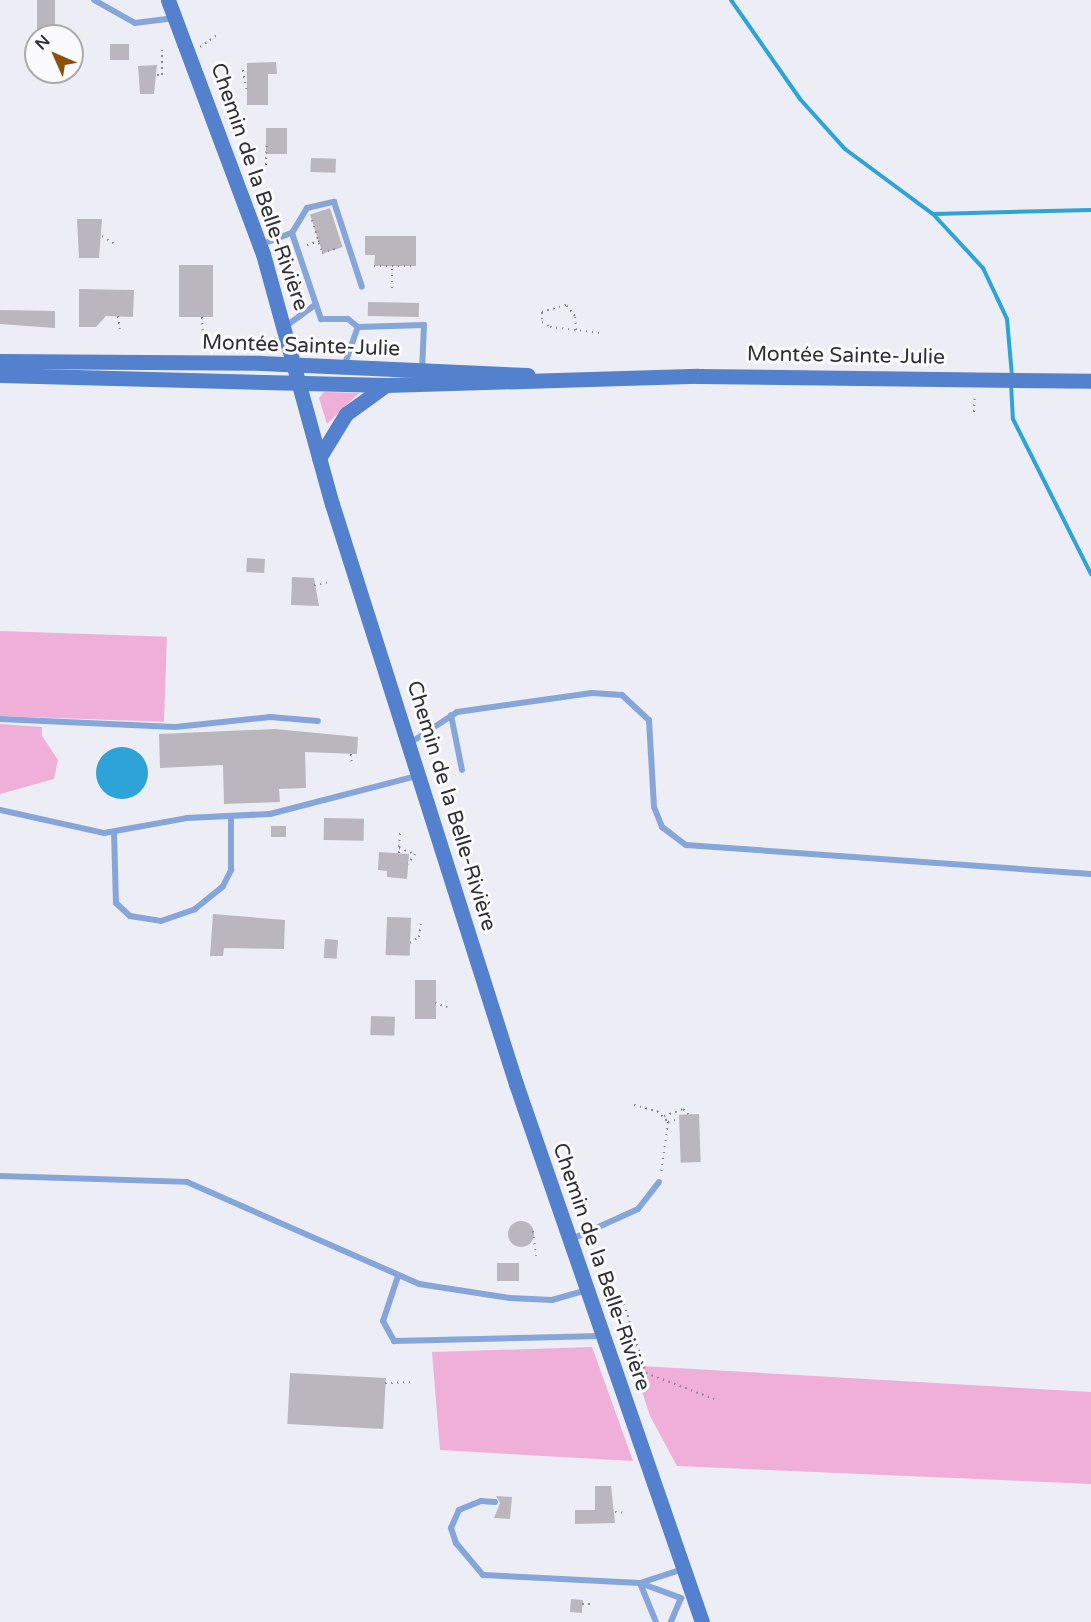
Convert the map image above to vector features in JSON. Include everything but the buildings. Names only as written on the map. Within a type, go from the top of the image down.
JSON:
[{"type":"main road","name":"Chemin de la Belle-Rivière","points":[[168,0],[190,53],[260,245],[286,326],[319,459],[568,1240],[683,1569],[686,1597],[702,1622]]},
{"type":"main road","name":"Montée Sainte-Julie","points":[[0,361],[297,374],[386,385],[600,380],[998,379],[1091,381]]},
{"type":"main road","name":"Montée Sainte-Julie","points":[[0,375],[297,374],[342,369],[600,380]]},
{"type":"main road","points":[[319,459],[349,410],[386,385]]},
{"type":"lane","points":[[94,0],[135,23],[176,18]]},
{"type":"lane","points":[[260,245],[292,233],[307,208],[334,202],[362,287]]},
{"type":"lane","points":[[292,233],[321,319],[348,319],[358,327],[424,325],[422,371]]},
{"type":"lane","points":[[286,326],[316,304]]},
{"type":"lane","points":[[342,369],[358,327]]},
{"type":"lane","points":[[410,742],[451,715],[493,704],[592,693],[630,698],[645,712],[651,730],[658,819],[686,845],[1091,874]]},
{"type":"lane","points":[[451,715],[462,770]]},
{"type":"lane","points":[[0,719],[175,727],[270,717],[318,721]]},
{"type":"lane","points":[[0,810],[44,816],[91,834],[189,818],[231,818],[314,804],[420,775]]},
{"type":"lane","points":[[114,832],[116,903],[130,916],[161,921],[195,909],[223,886],[231,870],[231,818]]},
{"type":"lane","points":[[0,1176],[187,1182],[398,1276],[471,1295],[552,1300],[588,1297]]},
{"type":"lane","points":[[568,1240],[638,1209],[659,1182]]},
{"type":"lane","points":[[398,1276],[383,1321],[394,1341],[602,1336]]},
{"type":"lane","points":[[495,1502],[476,1502],[453,1521],[456,1543],[477,1573],[640,1583],[686,1597],[671,1622]]},
{"type":"lane","points":[[640,1583],[683,1569]]},
{"type":"lane","points":[[640,1583],[656,1622]]},
{"type":"path","points":[[190,53],[220,33]]},
{"type":"path","points":[[157,75],[162,75],[162,50]]},
{"type":"path","points":[[243,70],[247,93]]},
{"type":"path","points":[[266,165],[267,141]]},
{"type":"path","points":[[310,210],[322,253],[343,247]]},
{"type":"path","points":[[102,236],[116,244]]},
{"type":"path","points":[[298,249],[319,241]]},
{"type":"path","points":[[374,266],[412,266]]},
{"type":"path","points":[[392,266],[392,288]]},
{"type":"path","points":[[576,330],[575,316],[566,305],[542,312],[542,322],[550,327],[601,333]]},
{"type":"path","points":[[118,316],[120,331]]},
{"type":"path","points":[[202,317],[203,335]]},
{"type":"path","points":[[974,412],[976,379]]},
{"type":"path","points":[[314,585],[330,582]]},
{"type":"path","points":[[351,754],[352,765]]},
{"type":"path","points":[[399,853],[400,833]]},
{"type":"path","points":[[399,848],[415,854],[408,864]]},
{"type":"path","points":[[410,943],[419,937],[422,922]]},
{"type":"path","points":[[435,1004],[447,1007]]},
{"type":"path","points":[[634,1105],[664,1116],[668,1122],[659,1182]]},
{"type":"path","points":[[664,1116],[683,1109],[689,1114]]},
{"type":"path","points":[[668,1122],[679,1119]]},
{"type":"path","points":[[533,1231],[536,1256]]},
{"type":"path","points":[[588,1297],[611,1299],[624,1304],[646,1372],[714,1399]]},
{"type":"path","points":[[385,1383],[412,1382]]},
{"type":"path","points":[[615,1512],[626,1513]]},
{"type":"path","points":[[582,1604],[594,1604]]},
{"type":"shaded area","points":[[324,392],[359,393],[327,424],[319,398]]},
{"type":"shaded area","points":[[0,631],[167,637],[164,722],[0,716]]},
{"type":"shaded area","points":[[0,724],[42,727],[42,736],[58,760],[54,779],[0,794]]},
{"type":"shaded area","points":[[592,1347],[633,1461],[440,1450],[432,1352]]},
{"type":"shaded area","points":[[641,1366],[1091,1392],[1091,1484],[677,1466],[650,1416],[640,1385]]},
{"type":"water","points":[[122,747],[136,751],[144,759],[148,773],[144,787],[136,795],[122,799],[108,795],[100,787],[96,773],[100,759],[108,751]]},
{"type":"waterway","points":[[731,0],[800,99],[845,149],[933,214],[983,268],[1007,319],[1012,376]]},
{"type":"waterway","points":[[934,214],[1091,210]]},
{"type":"waterway","points":[[1011,383],[1013,419],[1091,574]]}]
